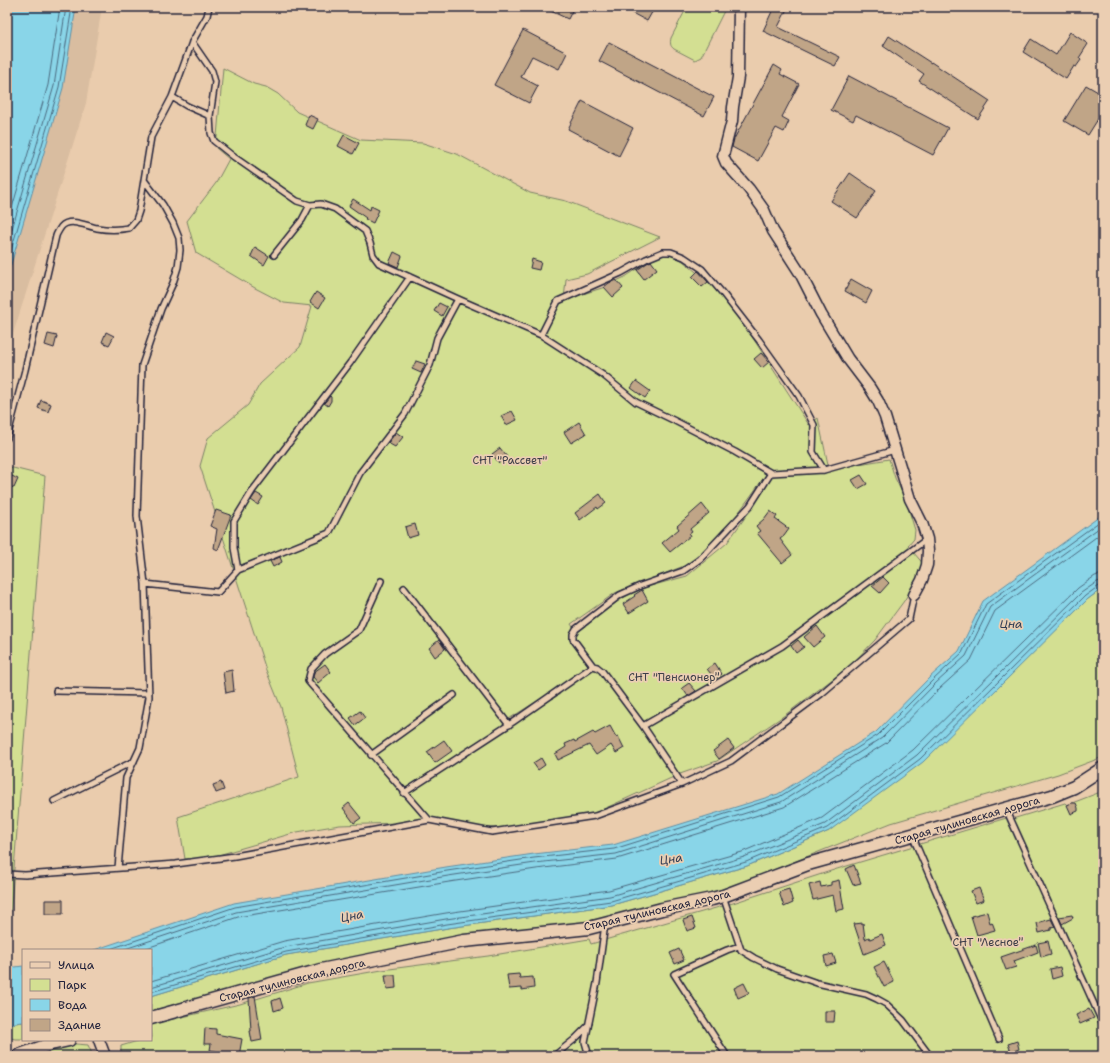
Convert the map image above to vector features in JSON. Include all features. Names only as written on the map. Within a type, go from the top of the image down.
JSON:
[{"type":"street","points":[[739,7],[738,77],[732,121],[723,156],[726,163],[749,189],[764,210],[773,231],[800,273],[821,314],[848,359],[859,372],[878,401],[885,417],[910,499],[922,523],[927,539],[927,565],[914,596]]},
{"type":"street","name":"Старая тулиновская дорога","points":[[152,1018],[328,969],[464,941],[589,928],[662,909],[723,896],[808,864],[1052,796],[1074,787],[1103,768]]},
{"type":"street","points":[[17,1056],[65,1041]]},
{"type":"street","points":[[99,1041],[105,1056]]},
{"type":"lane","points":[[7,438],[25,370],[56,236],[61,227],[68,223],[78,223],[98,228],[116,230],[129,228],[136,220],[139,211],[151,137],[172,97],[192,42],[207,16],[209,7]]},
{"type":"lane","points":[[192,42],[212,71],[215,82],[210,116],[211,133],[214,141],[234,157],[297,201],[310,205],[321,204],[335,209],[353,221],[365,231],[373,255],[380,263],[541,335],[603,375],[636,402],[728,448],[771,473],[824,470],[895,450]]},
{"type":"lane","points":[[172,97],[187,106],[210,116]]},
{"type":"lane","points":[[118,868],[126,778],[140,748],[149,694],[146,584],[137,516],[142,365],[160,309],[173,283],[178,268],[180,250],[179,238],[174,223],[144,180]]},
{"type":"lane","points":[[274,254],[302,220],[310,205]]},
{"type":"lane","points":[[541,335],[558,301],[621,273],[646,259],[663,252],[671,252],[684,257],[702,269],[724,295],[760,340],[799,396],[814,425],[814,452],[824,470]]},
{"type":"lane","points":[[238,570],[234,548],[234,521],[253,490],[350,363],[410,277]]},
{"type":"lane","points":[[146,584],[218,592],[238,570],[329,533],[360,473],[405,414],[430,365],[437,338],[458,299]]},
{"type":"lane","points":[[682,784],[643,726],[602,671],[593,666],[573,639],[572,634],[576,629],[620,595],[640,586],[683,571],[700,559],[750,506],[771,473]]},
{"type":"lane","points":[[643,726],[782,646],[927,539]]},
{"type":"lane","points":[[381,581],[359,630],[325,654],[311,669],[308,680],[428,820]]},
{"type":"lane","points":[[404,588],[509,725]]},
{"type":"lane","points":[[7,874],[25,875],[176,864],[235,856],[428,820],[492,832],[595,816],[682,784],[731,761],[821,694],[909,619],[914,596]]},
{"type":"lane","points":[[404,793],[509,725],[593,666]]},
{"type":"lane","points":[[56,691],[149,694]]},
{"type":"lane","points":[[372,755],[454,695]]},
{"type":"lane","points":[[54,801],[134,760]]},
{"type":"lane","points":[[1006,808],[1103,1024]]},
{"type":"lane","points":[[912,835],[999,1039]]},
{"type":"lane","points":[[723,896],[741,950],[777,969],[817,983],[866,994],[886,1004],[903,1020],[930,1056]]},
{"type":"lane","points":[[589,1056],[585,1042],[597,983],[605,924]]},
{"type":"lane","points":[[727,1056],[674,974],[739,946]]},
{"type":"lane","points":[[554,1056],[588,1026]]},
{"type":"lane","points":[[7,1053],[17,1056]]},
{"type":"shaded area","points":[[7,7],[102,7],[86,103],[7,353]]},
{"type":"green space","points":[[687,7],[726,7],[701,57],[695,60],[674,49],[670,41]]},
{"type":"green space","name":"СНТ \"Рассвет\"","points":[[223,68],[254,84],[266,87],[278,94],[297,112],[361,140],[423,143],[457,154],[530,193],[566,201],[660,237],[587,274],[566,279],[564,300],[602,288],[625,277],[651,260],[663,255],[674,256],[683,261],[708,282],[729,304],[749,332],[809,425],[818,418],[829,469],[889,459],[895,478],[906,501],[915,530],[914,539],[908,546],[925,566],[904,601],[875,640],[850,666],[785,715],[717,761],[680,774],[584,818],[507,828],[439,826],[435,820],[425,822],[340,825],[297,832],[208,858],[185,859],[178,817],[299,777],[281,707],[266,670],[200,466],[208,438],[248,405],[260,384],[300,347],[312,306],[284,303],[255,288],[196,253],[187,221],[216,183],[229,159],[216,148]],"holes":[[[771,478],[763,492],[727,543],[687,576],[636,590],[617,602],[577,633],[571,624],[615,593],[689,564],[731,523],[763,479]],[[556,689],[560,694],[507,728],[504,722]]]},
{"type":"green space","points":[[9,467],[45,476],[7,957],[7,475]]},
{"type":"green space","points":[[1103,588],[1103,757],[1058,774],[891,823],[726,889],[619,919],[278,976],[152,1011],[152,996],[286,955],[448,928],[612,905],[747,866],[829,831],[1022,663],[1088,599]]},
{"type":"green space","name":"СНТ \"Лесное\"","points":[[1103,791],[1103,1056],[121,1056],[121,1046],[138,1041],[152,1041],[152,1024],[240,1004],[308,983],[382,970],[488,956],[589,939],[591,944],[733,903],[837,869],[1003,819],[1007,818],[1009,820],[1065,803],[1067,805]]},
{"type":"green space","points":[[22,1022],[22,1039],[7,1037],[7,1024]]},
{"type":"green space","points":[[65,1043],[88,1045],[93,1056],[32,1056]]},
{"type":"water","points":[[7,7],[76,7],[63,88],[7,278]]},
{"type":"water","name":"Цна","points":[[1103,514],[1103,588],[1088,599],[923,762],[829,831],[747,866],[612,905],[448,928],[286,955],[152,996],[152,949],[97,949],[234,903],[446,867],[534,854],[613,845],[778,794],[876,732],[930,677],[959,651],[983,601]]},
{"type":"water","points":[[22,966],[22,1022],[7,1024],[7,968]]},
{"type":"building","points":[[542,7],[574,7],[568,19]]},
{"type":"building","points":[[621,7],[655,7],[647,21]]},
{"type":"building","points":[[774,7],[788,7],[778,27],[840,57],[835,66],[763,31]]},
{"type":"building","points":[[523,30],[567,53],[559,69],[532,56],[521,77],[538,86],[529,103],[494,85]]},
{"type":"building","points":[[1070,32],[1088,44],[1079,58],[1081,60],[1076,67],[1074,66],[1066,79],[1023,52],[1031,39],[1056,55]]},
{"type":"building","points":[[889,36],[990,101],[978,119],[919,81],[924,74],[883,46]]},
{"type":"building","points":[[609,42],[714,97],[704,116],[599,61]]},
{"type":"building","points":[[774,65],[782,70],[780,74],[799,84],[782,117],[789,121],[784,132],[776,128],[758,161],[732,147],[734,139]]},
{"type":"building","points":[[849,76],[948,128],[933,155],[856,115],[853,121],[831,110]]},
{"type":"building","points":[[1086,85],[1103,95],[1103,111],[1088,135],[1064,121]]},
{"type":"building","points":[[582,101],[633,128],[619,156],[568,129]]},
{"type":"building","points":[[309,115],[318,119],[313,129],[305,125]]},
{"type":"building","points":[[344,135],[359,143],[353,154],[338,146]]},
{"type":"building","points":[[850,173],[876,191],[857,218],[831,201]]},
{"type":"building","points":[[353,199],[370,210],[371,206],[379,210],[373,223],[365,219],[366,218],[349,206]]},
{"type":"building","points":[[255,247],[269,256],[264,265],[251,256]]},
{"type":"building","points":[[394,252],[402,256],[398,267],[389,263]]},
{"type":"building","points":[[532,259],[541,262],[539,270],[530,268]]},
{"type":"building","points":[[651,261],[657,269],[644,279],[637,270]]},
{"type":"building","points":[[698,271],[708,282],[702,287],[692,277]]},
{"type":"building","points":[[851,279],[872,291],[866,303],[845,291]]},
{"type":"building","points":[[616,280],[623,288],[613,297],[604,287]]},
{"type":"building","points":[[316,292],[325,298],[319,308],[310,302]]},
{"type":"building","points":[[439,303],[447,307],[442,316],[434,311]]},
{"type":"building","points":[[106,332],[114,336],[109,345],[102,342]]},
{"type":"building","points":[[48,334],[57,336],[54,348],[45,345]]},
{"type":"building","points":[[761,353],[769,362],[762,368],[754,359]]},
{"type":"building","points":[[416,361],[425,364],[421,373],[412,369]]},
{"type":"building","points":[[636,381],[650,391],[645,398],[631,388]]},
{"type":"building","points":[[330,396],[331,401],[328,406],[324,403]]},
{"type":"building","points":[[41,400],[51,404],[48,412],[38,408]]},
{"type":"building","points":[[512,411],[517,420],[506,425],[501,416]]},
{"type":"building","points":[[579,422],[586,434],[571,443],[564,432]]},
{"type":"building","points":[[396,432],[403,437],[395,447],[388,443]]},
{"type":"building","points":[[500,448],[507,457],[499,463],[492,454]]},
{"type":"building","points":[[10,475],[18,479],[14,488],[7,485]]},
{"type":"building","points":[[861,475],[867,484],[858,489],[852,480]]},
{"type":"building","points":[[256,493],[263,497],[258,505],[251,500]]},
{"type":"building","points":[[600,494],[606,503],[598,509],[597,507],[580,520],[575,513]]},
{"type":"building","points":[[702,504],[709,513],[690,529],[692,532],[689,534],[690,536],[670,552],[662,543],[679,529],[677,526]]},
{"type":"building","points":[[216,510],[231,515],[218,550],[214,548],[217,529],[210,526]]},
{"type":"building","points":[[770,511],[777,516],[775,519],[789,529],[780,539],[792,555],[782,563],[757,533],[760,531],[756,526]]},
{"type":"building","points":[[415,524],[418,535],[408,538],[405,527]]},
{"type":"building","points":[[280,557],[282,562],[273,567],[270,561]]},
{"type":"building","points":[[883,577],[889,583],[880,593],[872,586]]},
{"type":"building","points":[[642,590],[648,601],[629,613],[623,604]]},
{"type":"building","points":[[817,626],[825,637],[813,647],[804,637]]},
{"type":"building","points":[[439,640],[445,649],[435,657],[429,648]]},
{"type":"building","points":[[798,640],[804,647],[796,653],[791,646]]},
{"type":"building","points":[[715,663],[722,674],[715,679],[707,669]]},
{"type":"building","points":[[325,664],[331,672],[318,683],[313,677],[314,672]]},
{"type":"building","points":[[232,670],[234,691],[226,693],[223,672]]},
{"type":"building","points":[[689,683],[696,691],[688,696],[682,688]]},
{"type":"building","points":[[360,711],[365,718],[355,725],[350,718]]},
{"type":"building","points":[[610,726],[616,737],[618,736],[624,748],[616,753],[611,745],[596,755],[589,745],[558,760],[555,754],[566,747],[565,744],[574,740],[575,742],[593,732],[595,734]]},
{"type":"building","points":[[444,740],[452,751],[435,763],[427,752]]},
{"type":"building","points":[[728,740],[734,748],[719,759],[713,751]]},
{"type":"building","points":[[541,758],[545,765],[538,770],[533,763]]},
{"type":"building","points":[[221,782],[224,790],[216,793],[213,785]]},
{"type":"building","points":[[349,803],[361,818],[354,823],[343,808]]},
{"type":"building","points":[[1076,803],[1078,811],[1071,814],[1067,805]]},
{"type":"building","points":[[854,865],[861,883],[853,885],[846,869]]},
{"type":"building","points":[[839,880],[844,909],[836,911],[833,895],[813,900],[809,885],[820,882],[821,887],[831,885],[831,882]]},
{"type":"building","points":[[979,888],[984,900],[976,903],[971,891]]},
{"type":"building","points":[[789,889],[793,903],[784,907],[779,892]]},
{"type":"building","points":[[45,900],[63,900],[63,914],[45,914]]},
{"type":"building","points":[[987,912],[990,923],[992,922],[995,930],[977,935],[971,916]]},
{"type":"building","points":[[1072,915],[1073,918],[1062,924],[1059,917]]},
{"type":"building","points":[[692,917],[696,928],[687,931],[683,920]]},
{"type":"building","points":[[1051,919],[1055,927],[1051,928],[1051,930],[1039,933],[1037,923]]},
{"type":"building","points":[[863,923],[865,939],[869,937],[870,939],[882,934],[886,945],[864,954],[854,924]]},
{"type":"building","points":[[1048,941],[1051,954],[1041,957],[1038,943]]},
{"type":"building","points":[[1036,945],[1038,952],[1014,961],[1016,967],[1006,970],[1001,957]]},
{"type":"building","points":[[679,949],[684,960],[675,964],[670,953]]},
{"type":"building","points":[[833,954],[836,963],[826,966],[824,956]]},
{"type":"building","points":[[884,962],[894,982],[884,987],[874,967]]},
{"type":"building","points":[[1060,967],[1062,976],[1052,979],[1050,969]]},
{"type":"building","points":[[519,974],[520,978],[533,977],[534,988],[522,990],[522,988],[509,989],[507,975]]},
{"type":"building","points":[[385,975],[395,975],[396,988],[387,989]]},
{"type":"building","points":[[744,983],[749,993],[738,998],[734,988]]},
{"type":"building","points":[[255,996],[262,1040],[252,1042],[250,1031],[249,998]]},
{"type":"building","points":[[280,998],[283,1008],[274,1011],[272,1001]]},
{"type":"building","points":[[1089,1009],[1094,1018],[1080,1024],[1076,1015]]},
{"type":"building","points":[[825,1011],[835,1011],[834,1022],[825,1022]]},
{"type":"building","points":[[205,1028],[216,1029],[216,1034],[242,1039],[239,1056],[210,1050],[211,1044],[204,1044]]},
{"type":"building","points":[[1017,1041],[1019,1049],[1011,1052],[1008,1044]]},
{"type":"park label","name":"СНТ \"Пенсионер\"","points":[[674,677]]}]
